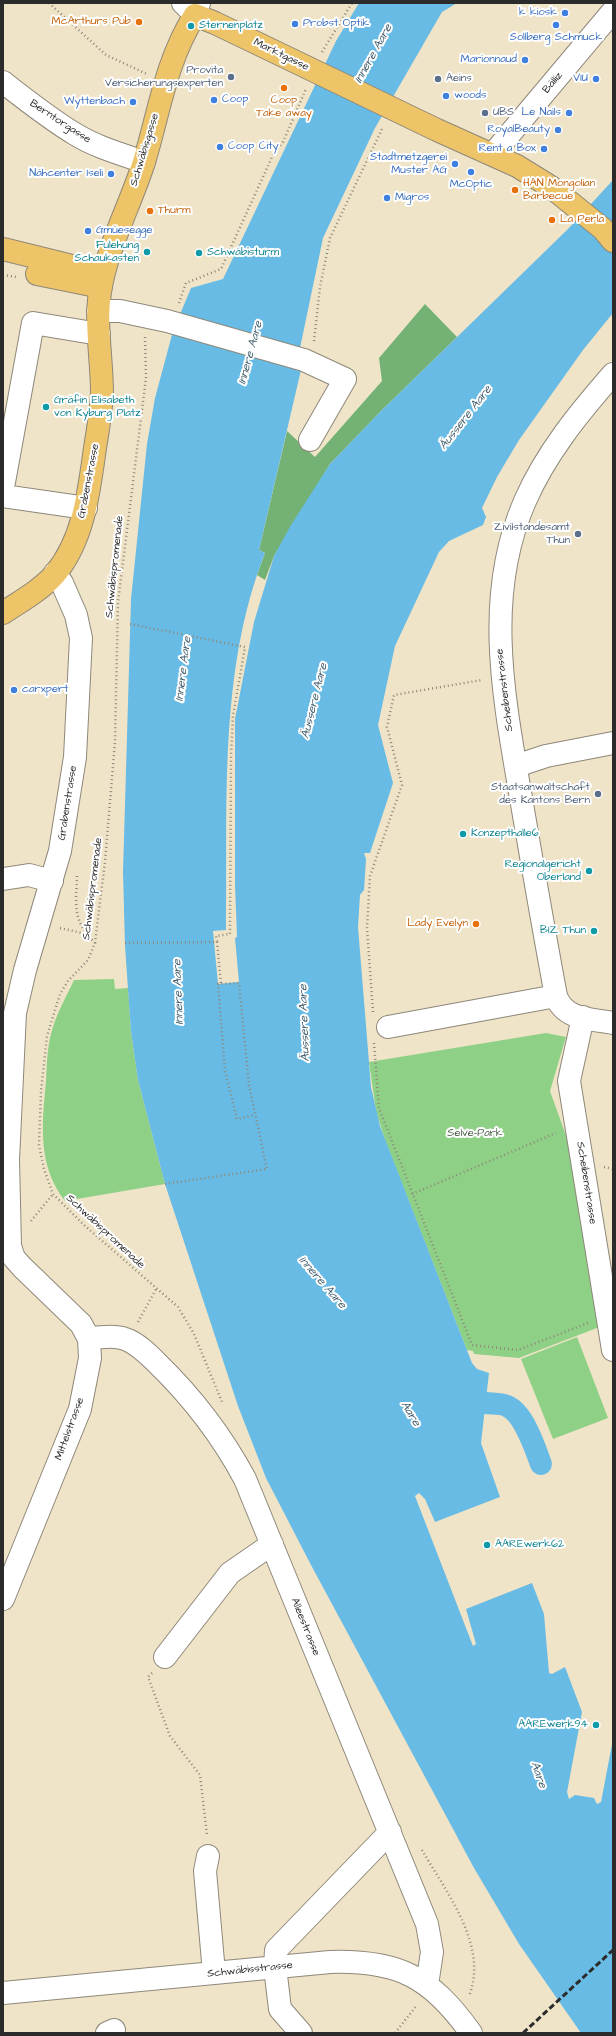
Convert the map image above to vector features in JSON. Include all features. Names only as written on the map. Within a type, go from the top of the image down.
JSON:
[{"type":"main road","name":"Schwäbisgasse","points":[[102,279],[144,162],[165,83],[182,39],[192,7]]},
{"type":"main road","name":"Marktgasse","points":[[192,7],[215,23],[390,107]]},
{"type":"main road","points":[[390,107],[493,154],[537,177],[610,235]]},
{"type":"main road","points":[[3,249],[63,264],[102,279]]},
{"type":"main road","points":[[3,265],[102,279]]},
{"type":"main road","name":"Grabenstrasse","points":[[55,574],[64,562],[74,541],[86,508],[102,392],[98,311],[102,279]]},
{"type":"main road","points":[[3,613],[34,592],[55,574]]},
{"type":"street","name":"Bälliz","points":[[493,154],[613,11]]},
{"type":"street","name":"Berntorgasse","points":[[3,82],[76,135],[93,144],[144,162]]},
{"type":"street","points":[[98,311],[120,311],[171,322],[309,363],[344,379],[310,440]]},
{"type":"street","points":[[86,508],[3,489],[33,323],[99,334]]},
{"type":"street","name":"Scheibenstrasse","points":[[613,374],[570,425],[538,475],[525,502],[508,554],[502,591],[499,630],[504,698],[556,996],[562,1009],[568,1013],[613,1023]]},
{"type":"street","name":"Grabenstrasse","points":[[8,1160],[9,1015],[25,970],[52,881],[65,826],[75,757],[80,638],[76,615],[62,583],[55,574]]},
{"type":"street","points":[[516,766],[546,756],[613,743]]},
{"type":"street","points":[[516,766],[552,767],[613,756]]},
{"type":"street","points":[[3,879],[29,875],[52,881]]},
{"type":"street","points":[[388,1026],[556,996]]},
{"type":"street","name":"Scheibenstrasse","points":[[583,1017],[569,1081],[613,1350]]},
{"type":"street","name":"Mittelstrasse","points":[[3,1599],[80,1409],[90,1358],[88,1339],[81,1324],[14,1258],[10,1246],[8,1160]]},
{"type":"street","name":"Alleestrasse","points":[[88,1339],[113,1337],[125,1339],[144,1351],[176,1382],[207,1419],[231,1453],[246,1480],[427,1924],[432,1952],[427,1985]]},
{"type":"street","points":[[165,1657],[230,1573],[272,1544]]},
{"type":"street","points":[[300,2033],[280,2009],[276,1950],[390,1832]]},
{"type":"street","points":[[208,1856],[205,1871],[214,1973]]},
{"type":"street","name":"Schwäbisstrasse","points":[[3,1993],[330,1962],[371,1963],[401,1971],[427,1985],[461,2019],[471,2033]]},
{"type":"path","points":[[49,3],[106,55],[165,83]]},
{"type":"path","points":[[171,322],[177,311],[186,283],[221,269],[273,155],[283,142],[316,71],[324,48],[352,3]]},
{"type":"path","points":[[309,363],[315,320],[330,238],[390,107]]},
{"type":"path","name":"Schwäbispromenade","points":[[144,315],[146,378],[118,602],[115,742],[105,862],[95,943],[88,960],[68,981],[60,994],[47,1036],[41,1091],[39,1145],[44,1169],[54,1194],[84,1225],[178,1307],[194,1334],[224,1405]]},
{"type":"path","points":[[130,624],[245,647],[233,716],[231,755],[230,934],[216,936],[221,984]]},
{"type":"path","points":[[77,870],[76,913],[80,925],[86,935],[95,943]]},
{"type":"path","points":[[67,930],[86,935]]},
{"type":"path","points":[[125,943],[216,942]]},
{"type":"path","points":[[165,1184],[267,1169],[249,1085],[239,983],[218,984],[226,1071],[237,1119],[255,1115]]},
{"type":"path","points":[[412,1194],[577,1124]]},
{"type":"path","points":[[605,1168],[613,1169]]},
{"type":"path","points":[[125,1339],[143,1316],[156,1289]]},
{"type":"path","points":[[165,1657],[148,1677],[170,1736],[200,1775],[207,1826],[208,1856]]},
{"type":"path","points":[[395,2033],[420,2000],[427,1985]]},
{"type":"green space","points":[[425,304],[457,337],[381,411],[330,464],[274,556],[265,580],[257,575],[265,553],[259,550],[287,431],[315,457],[382,381],[379,358]]},
{"type":"green space","points":[[114,979],[115,989],[128,988],[131,1032],[138,1080],[165,1184],[65,1201],[56,1187],[50,1173],[44,1144],[43,1113],[50,1040],[57,1015],[74,980]]},
{"type":"green space","name":"Selve-Park","points":[[546,1033],[566,1037],[550,1091],[578,1169],[602,1326],[519,1358],[474,1354],[473,1351],[467,1350],[385,1140],[376,1111],[369,1062]]},
{"type":"green space","points":[[577,1337],[608,1418],[553,1439],[521,1359]]},
{"type":"water","points":[[359,3],[457,3],[442,12],[375,128],[323,238],[300,348],[301,370],[259,550],[265,553],[250,598],[239,645],[229,739],[227,787],[226,930],[213,931],[218,984],[239,982],[235,938],[237,937],[235,885],[235,719],[254,622],[274,556],[291,525],[330,464],[381,411],[568,229],[613,180],[613,313],[583,350],[519,440],[497,477],[482,508],[486,517],[483,525],[449,541],[439,552],[395,646],[378,725],[393,783],[370,853],[364,853],[366,859],[364,890],[360,895],[358,927],[371,1087],[380,1126],[472,1363],[477,1369],[489,1373],[481,1443],[500,1497],[435,1522],[425,1499],[419,1493],[415,1496],[473,1646],[476,1644],[466,1609],[532,1583],[544,1614],[549,1673],[552,1674],[565,1667],[582,1712],[567,1792],[569,1799],[575,1795],[594,1798],[597,1804],[601,1802],[613,1739],[613,2033],[581,2033],[519,1944],[474,1868],[311,1565],[266,1478],[238,1406],[165,1184],[138,1080],[131,1032],[125,946],[123,872],[131,599],[147,444],[155,398],[173,331],[191,288],[223,279],[336,41]]},
{"type":"waterway","points":[[485,1403],[505,1405],[519,1416],[532,1440],[541,1464]]},
{"type":"railway","points":[[523,2033],[613,1950]]},
{"type":"place","name":"k kiosk","points":[[565,13]]},
{"type":"place","name":"McArthurs Pub","points":[[139,22]]},
{"type":"place","name":"Probst Optik","points":[[295,24]]},
{"type":"place","name":"Sollberg Schmuck","points":[[556,25]]},
{"type":"place","name":"Sternenplatz","points":[[191,26]]},
{"type":"place","name":"Marionnaud","points":[[525,60]]},
{"type":"place","name":"Provita Versicherungsexperten","points":[[231,77]]},
{"type":"place","name":"Aeins","points":[[438,79]]},
{"type":"place","name":"VIU","points":[[596,79]]},
{"type":"place","name":"Coop Take away","points":[[284,88]]},
{"type":"place","name":"woods","points":[[446,96]]},
{"type":"place","name":"Coop","points":[[214,100]]},
{"type":"place","name":"Wyttenbach","points":[[133,102]]},
{"type":"place","name":"UBS","points":[[485,113]]},
{"type":"place","name":"Le Nails","points":[[569,113]]},
{"type":"place","name":"RoyalBeauty","points":[[558,130]]},
{"type":"place","name":"Coop City","points":[[220,147]]},
{"type":"place","name":"Rent a Box","points":[[544,149]]},
{"type":"place","name":"Stadtmetzgerei Muster AG","points":[[455,164]]},
{"type":"place","name":"McOptic","points":[[471,172]]},
{"type":"place","name":"Nähcenter Iseli","points":[[111,174]]},
{"type":"place","name":"HAN Mongolian Barbecue","points":[[515,190]]},
{"type":"place","name":"Migros","points":[[387,198]]},
{"type":"place","name":"Thurm","points":[[150,211]]},
{"type":"place","name":"La Perla","points":[[552,220]]},
{"type":"place","name":"Gmüesegge","points":[[88,231]]},
{"type":"place","name":"Fulehung Schaukasten","points":[[147,252]]},
{"type":"place","name":"Schwäbisturm","points":[[199,253]]},
{"type":"place","name":"Gräfin Elisabeth von Kyburg Platz","points":[[46,407]]},
{"type":"place","name":"Zivilstandesamt Thun","points":[[578,534]]},
{"type":"place","name":"carxpert","points":[[14,690]]},
{"type":"place","name":"Staatsanwaltschaft des Kantons Bern","points":[[598,794]]},
{"type":"place","name":"Konzepthalle6","points":[[463,834]]},
{"type":"place","name":"Regionalgericht Oberland","points":[[589,871]]},
{"type":"place","name":"Lady Evelyn","points":[[476,924]]},
{"type":"place","name":"BIZ Thun","points":[[594,931]]},
{"type":"place","name":"AAREwerk62","points":[[487,1545]]},
{"type":"place","name":"AAREwerk94","points":[[596,1725]]},
{"type":"water label","name":"Innere Aare","points":[[374,54]]},
{"type":"water label","name":"Innere Aare","points":[[251,353]]},
{"type":"water label","name":"Äussere Aare","points":[[466,418]]},
{"type":"water label","name":"Innere Aare","points":[[184,669]]},
{"type":"water label","name":"Äussere Aare","points":[[315,701]]},
{"type":"water label","name":"Innere Aare","points":[[179,992]]},
{"type":"water label","name":"Äussere Aare","points":[[305,1023]]},
{"type":"water label","name":"Innere Aare","points":[[322,1283]]},
{"type":"water label","name":"Aare","points":[[410,1414]]},
{"type":"water label","name":"Aare","points":[[538,1775]]}]
